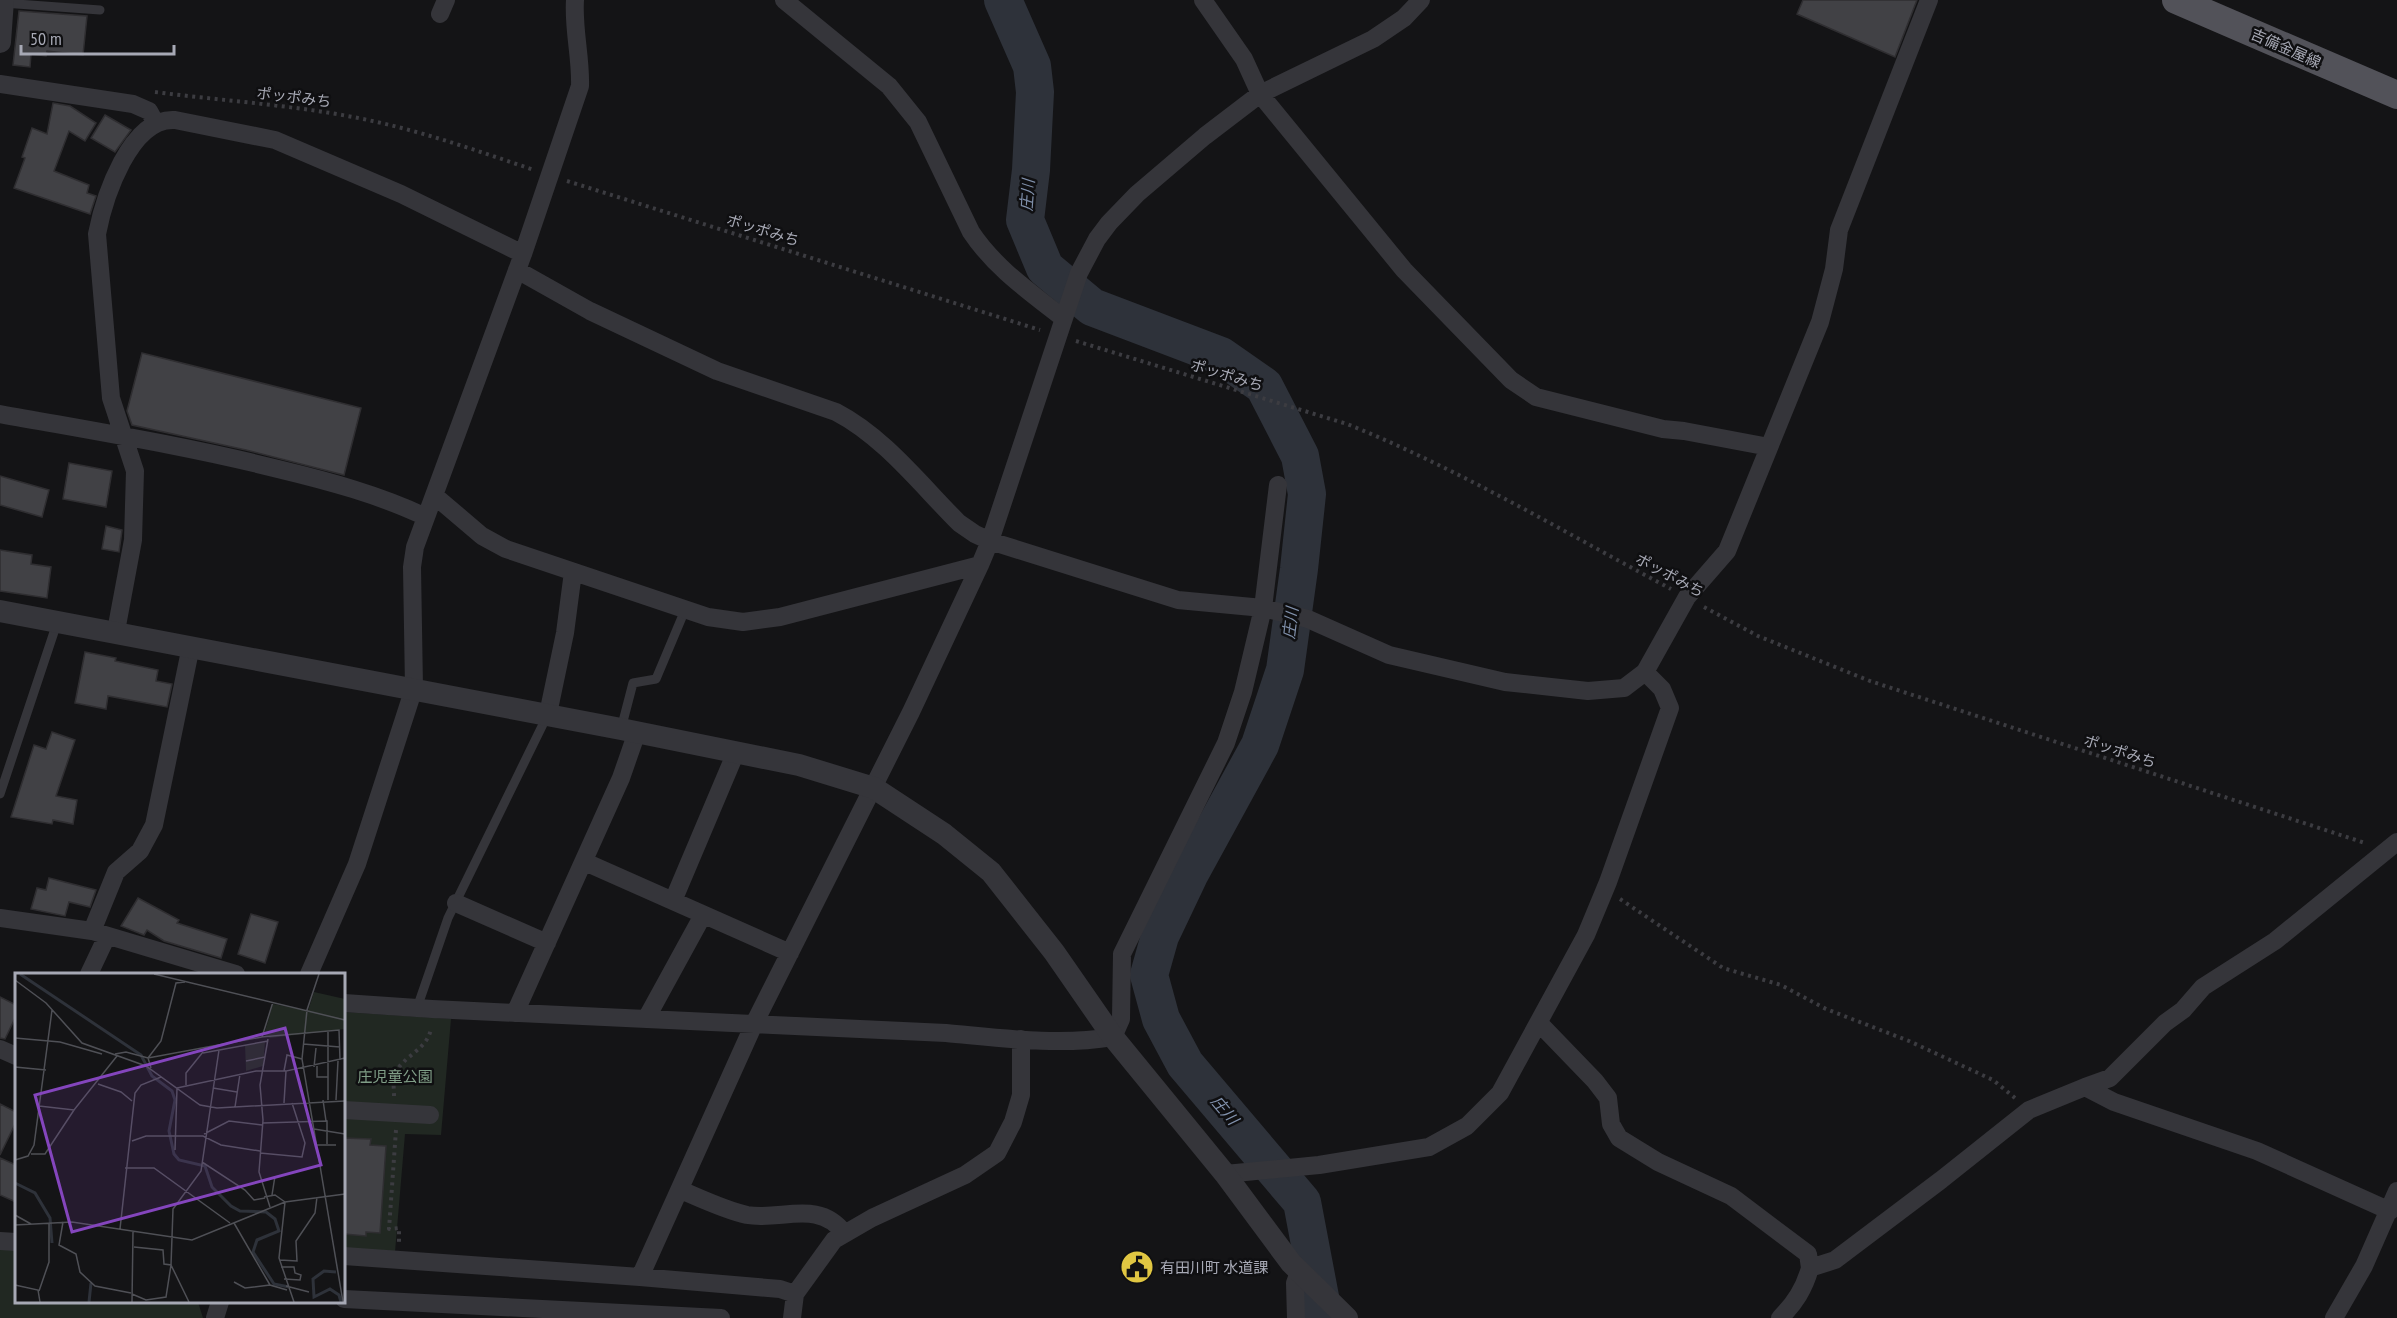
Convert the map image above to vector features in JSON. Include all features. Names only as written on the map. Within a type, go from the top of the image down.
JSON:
[{"type":"main road","name":"吉備金屋線","points":[[2176,0],[2397,95]]},
{"type":"street","points":[[310,973],[357,864],[414,688],[412,567],[415,547],[551,176],[580,86],[581,72],[574,21],[575,0]]},
{"type":"street","points":[[784,0],[889,86],[903,102],[918,122],[971,232],[982,249],[1060,327]]},
{"type":"street","points":[[1203,0],[1244,59],[1260,94],[1404,270],[1511,381],[1536,397],[1663,429],[1769,447]]},
{"type":"street","points":[[640,1277],[754,1024],[874,788],[980,565],[990,541],[1060,327],[1084,264],[1108,223],[1137,194],[1205,136],[1260,94],[1373,39],[1404,18],[1421,0]]},
{"type":"street","points":[[116,632],[130,561],[135,509],[135,471],[111,398],[108,380],[97,234],[117,169],[127,153],[156,122],[165,119],[275,140],[401,194],[520,262],[590,310],[717,371],[836,412],[854,421],[871,433],[958,523],[990,541],[1178,600],[1263,608],[1308,619],[1389,655],[1505,682],[1588,691],[1624,688],[1645,672],[1687,597],[1727,551],[1820,322],[1834,269],[1839,230],[1929,0]]},
{"type":"street","points":[[0,42],[3,1]]},
{"type":"street","points":[[0,84],[134,104],[149,111],[156,122]]},
{"type":"street","points":[[0,414],[236,458],[308,476],[399,504],[426,517]]},
{"type":"street","points":[[1113,1037],[1121,1018],[1122,954],[1226,743],[1243,692],[1263,608],[1278,485]]},
{"type":"street","points":[[435,496],[482,536],[519,555],[685,610],[727,621],[758,621],[798,613],[980,565]]},
{"type":"street","points":[[548,714],[565,633],[573,572]]},
{"type":"street","points":[[0,611],[629,730],[799,765],[874,788],[944,834],[992,872],[1054,951],[1113,1037],[1225,1174],[1299,1272],[1347,1318]]},
{"type":"street","points":[[90,973],[116,872],[140,851],[154,825],[191,646]]},
{"type":"street","points":[[1225,1174],[1319,1166],[1429,1147],[1467,1126],[1500,1093],[1586,935],[1606,888],[1670,708],[1662,689],[1645,672]]},
{"type":"street","points":[[516,1013],[621,778],[629,730]]},
{"type":"street","points":[[673,901],[736,752]]},
{"type":"street","points":[[1810,1268],[1835,1260],[2029,1110],[2110,1078],[2164,1023],[2183,1010],[2203,987],[2275,941],[2391,846]]},
{"type":"street","points":[[585,862],[790,953]]},
{"type":"street","points":[[456,903],[547,943]]},
{"type":"street","points":[[646,1019],[703,915]]},
{"type":"street","points":[[0,918],[100,934],[229,973]]},
{"type":"street","points":[[345,1003],[1021,1039],[1087,1041],[1113,1037]]},
{"type":"street","points":[[1539,1023],[1595,1081],[1608,1098],[1611,1124],[1619,1138],[1658,1162],[1731,1196],[1808,1254],[1810,1268],[1806,1283],[1796,1302],[1780,1318]]},
{"type":"street","points":[[792,1318],[795,1294],[829,1246],[844,1233],[965,1175],[997,1153],[1013,1122],[1021,1095],[1021,1039]]},
{"type":"street","points":[[0,1049],[15,1056]]},
{"type":"street","points":[[2085,1087],[2114,1102],[2257,1151],[2390,1211]]},
{"type":"street","points":[[345,1110],[430,1116]]},
{"type":"street","points":[[681,1190],[750,1215],[817,1214],[839,1227],[844,1233]]},
{"type":"street","points":[[2334,1318],[2364,1266],[2397,1191]]},
{"type":"street","points":[[0,1241],[15,1242]]},
{"type":"street","points":[[345,1256],[640,1277],[780,1289],[795,1294]]},
{"type":"street","points":[[1296,1318],[1295,1283],[1299,1272]]},
{"type":"street","points":[[345,1299],[721,1318]]},
{"type":"street","points":[[215,1318],[220,1303]]},
{"type":"lane","points":[[3,1],[100,10]]},
{"type":"lane","points":[[629,730],[633,683],[656,679],[685,610]]},
{"type":"lane","points":[[0,794],[58,621]]},
{"type":"lane","points":[[425,1008],[441,938],[548,714]]},
{"type":"path","name":"ポッポみち","points":[[150,92],[322,112],[364,120],[449,142],[551,176],[1060,327],[1230,388],[1347,424],[1418,454],[1758,636],[1870,681],[2391,846]]},
{"type":"path","points":[[1606,888],[1723,968],[1781,985],[1826,1010],[1930,1050],[1993,1080],[2029,1110]]},
{"type":"path","points":[[399,1259],[399,1228],[388,1229],[396,1113],[394,1077],[402,1064],[418,1051],[428,1038],[425,1008]]},
{"type":"green space","name":"庄児童公園","points":[[345,1012],[451,1019],[441,1135],[405,1134],[395,1252],[345,1249]]},
{"type":"green space","points":[[0,1247],[15,1248],[15,1303],[198,1303],[203,1318],[0,1318]]},
{"type":"building","points":[[1803,0],[1917,0],[1895,57],[1797,14]]},
{"type":"building","points":[[19,11],[87,16],[83,55],[47,51],[46,56],[31,54],[30,67],[13,65]]},
{"type":"building","points":[[53,103],[70,106],[96,123],[85,141],[69,131],[54,171],[89,185],[87,193],[96,196],[90,214],[14,188],[25,158],[22,157],[32,128],[47,134]]},
{"type":"building","points":[[105,115],[131,130],[115,152],[91,138]]},
{"type":"building","points":[[142,353],[361,408],[344,475],[246,450],[132,425],[127,411]]},
{"type":"building","points":[[69,463],[112,471],[106,507],[63,499]]},
{"type":"building","points":[[0,476],[49,490],[42,517],[0,505]]},
{"type":"building","points":[[106,526],[122,530],[119,552],[102,549]]},
{"type":"building","points":[[0,550],[32,555],[31,564],[51,567],[47,598],[0,591]]},
{"type":"building","points":[[85,652],[158,670],[156,681],[172,684],[167,707],[108,696],[106,709],[75,703]]},
{"type":"building","points":[[52,732],[75,740],[56,796],[77,800],[73,824],[53,820],[52,824],[11,817],[34,745],[46,749]]},
{"type":"building","points":[[49,878],[96,890],[90,907],[69,902],[65,916],[31,909],[37,888],[46,890]]},
{"type":"building","points":[[138,898],[179,920],[177,923],[227,939],[221,958],[164,941],[147,930],[144,935],[121,926]]},
{"type":"building","points":[[251,914],[278,922],[265,963],[238,954]]},
{"type":"building","points":[[0,997],[15,1004],[15,1018],[5,1039],[0,1038]]},
{"type":"building","points":[[0,1104],[15,1112],[15,1124],[0,1155]]},
{"type":"building","points":[[345,1138],[371,1139],[370,1145],[386,1146],[380,1233],[366,1232],[366,1236],[345,1234]]},
{"type":"building","points":[[0,1158],[15,1165],[15,1202],[0,1195]]},
{"type":"waterway","name":"庄川","points":[[1003,0],[1032,66],[1035,92],[1031,170],[1025,220],[1045,268],[1092,307],[1221,356],[1264,386],[1300,456],[1307,494],[1285,670],[1260,745],[1189,875],[1160,936],[1149,975],[1161,1019],[1185,1064],[1302,1202],[1324,1318]]},
{"type":"place","name":"有田川町 水道課","points":[[1137,1267]]}]
